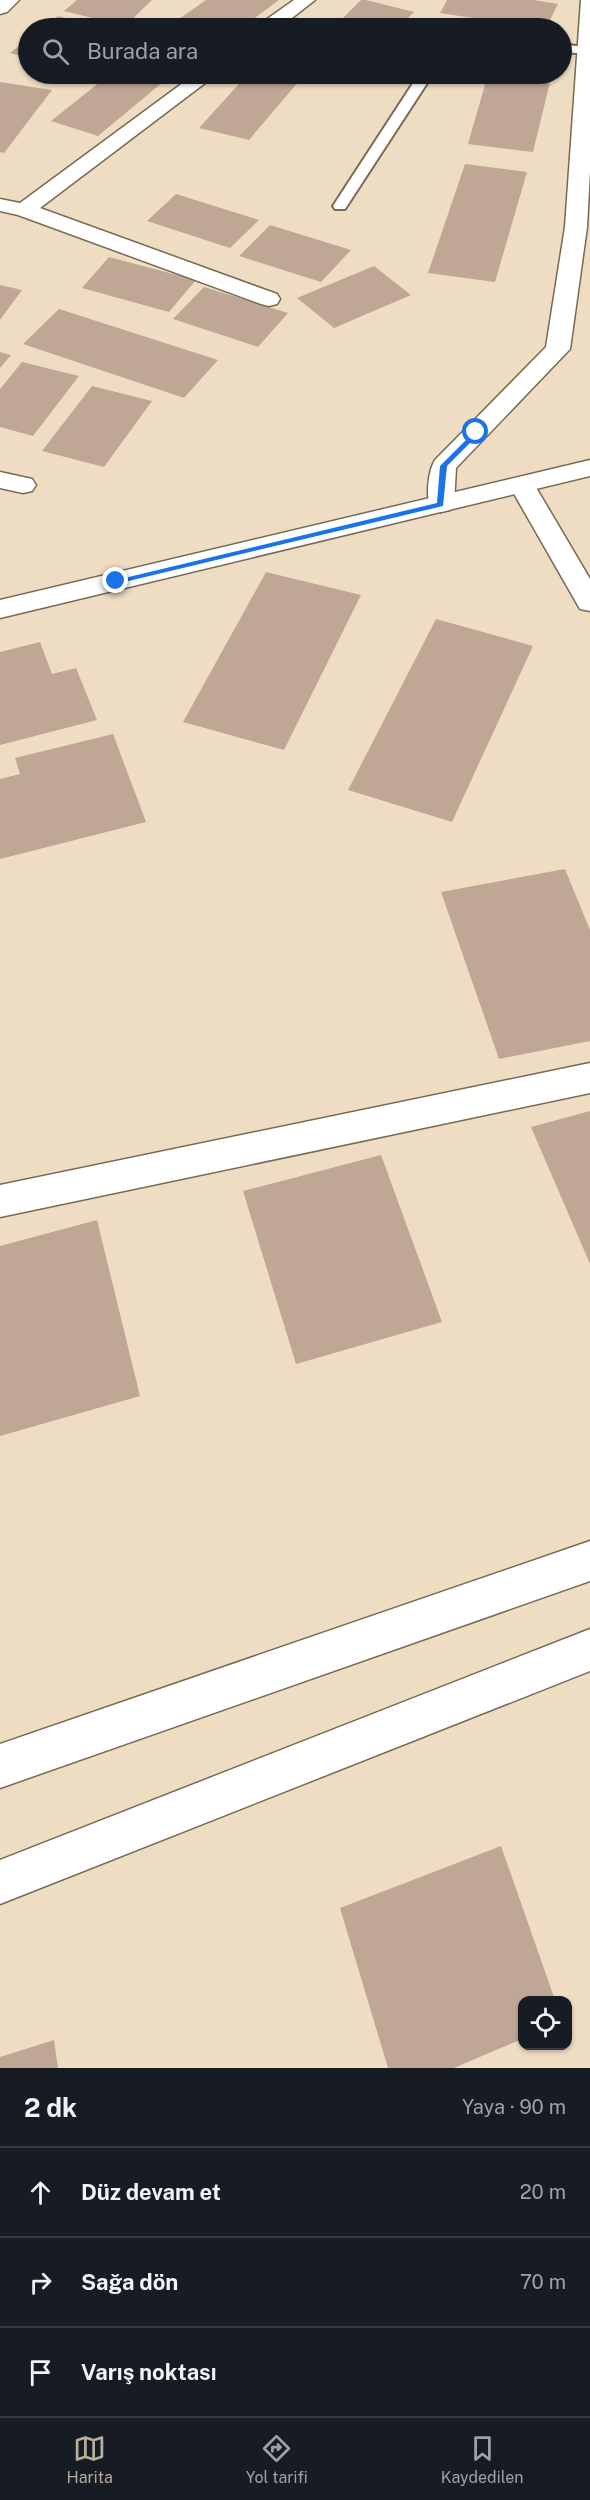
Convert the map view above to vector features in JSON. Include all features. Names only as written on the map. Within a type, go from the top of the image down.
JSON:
[{"type":"street","points":[[0,8],[10,0]]},
{"type":"street","points":[[281,18],[306,0]]},
{"type":"street","points":[[441,504],[444,466],[558,349],[576,227],[590,0]]},
{"type":"street","points":[[24,210],[194,84]]},
{"type":"street","points":[[0,205],[24,210],[269,299]]},
{"type":"street","points":[[0,609],[590,468]]},
{"type":"street","points":[[522,485],[590,602]]},
{"type":"street","points":[[0,1201],[590,1078]]},
{"type":"street","points":[[0,1766],[590,1561]]},
{"type":"street","points":[[0,1882],[590,1650]]},
{"type":"lane","points":[[572,49],[588,51]]},
{"type":"lane","points":[[340,206],[419,84]]},
{"type":"building","points":[[77,0],[152,0],[133,18],[92,18],[64,11]]},
{"type":"building","points":[[206,0],[279,0],[255,18],[180,18]]},
{"type":"building","points":[[361,0],[414,12],[408,18],[343,18]]},
{"type":"building","points":[[447,0],[534,0],[558,4],[551,18],[472,18],[440,13]]},
{"type":"building","points":[[18,47],[18,55],[10,53]]},
{"type":"building","points":[[0,82],[52,90],[4,153],[0,152]]},
{"type":"building","points":[[97,84],[161,84],[98,136],[51,121]]},
{"type":"building","points":[[239,84],[297,84],[249,140],[199,128]]},
{"type":"building","points":[[485,84],[550,84],[533,152],[468,144]]},
{"type":"building","points":[[465,164],[527,172],[495,282],[428,273]]},
{"type":"building","points":[[176,194],[259,220],[230,248],[147,221]]},
{"type":"building","points":[[270,225],[351,250],[321,282],[239,256]]},
{"type":"building","points":[[109,257],[196,280],[169,312],[82,288]]},
{"type":"building","points":[[374,266],[411,295],[334,328],[297,298]]},
{"type":"building","points":[[0,285],[22,290],[0,320]]},
{"type":"building","points":[[204,287],[288,313],[258,347],[173,319]]},
{"type":"building","points":[[59,309],[218,360],[184,398],[23,344]]},
{"type":"building","points":[[0,352],[11,355],[0,368]]},
{"type":"building","points":[[22,362],[79,376],[33,436],[0,427],[0,389]]},
{"type":"building","points":[[92,386],[152,401],[104,467],[42,451]]},
{"type":"building","points":[[266,572],[361,595],[284,750],[183,722]]},
{"type":"building","points":[[436,619],[533,646],[452,822],[348,790]]},
{"type":"building","points":[[40,642],[52,674],[76,668],[97,720],[0,745],[0,652]]},
{"type":"building","points":[[113,734],[146,822],[0,859],[0,779],[20,774],[15,758]]},
{"type":"building","points":[[565,869],[590,930],[590,1041],[499,1059],[441,892]]},
{"type":"building","points":[[590,1111],[590,1264],[531,1127]]},
{"type":"building","points":[[381,1155],[442,1322],[296,1364],[243,1191]]},
{"type":"building","points":[[97,1220],[140,1396],[0,1436],[0,1246]]},
{"type":"building","points":[[501,1846],[554,1996],[518,1996],[518,2041],[454,2068],[388,2068],[340,1908]]},
{"type":"building","points":[[54,2040],[58,2068],[0,2068],[0,2057]]},
{"type":"route","points":[[116,581],[441,504],[444,466],[476,432]]}]
